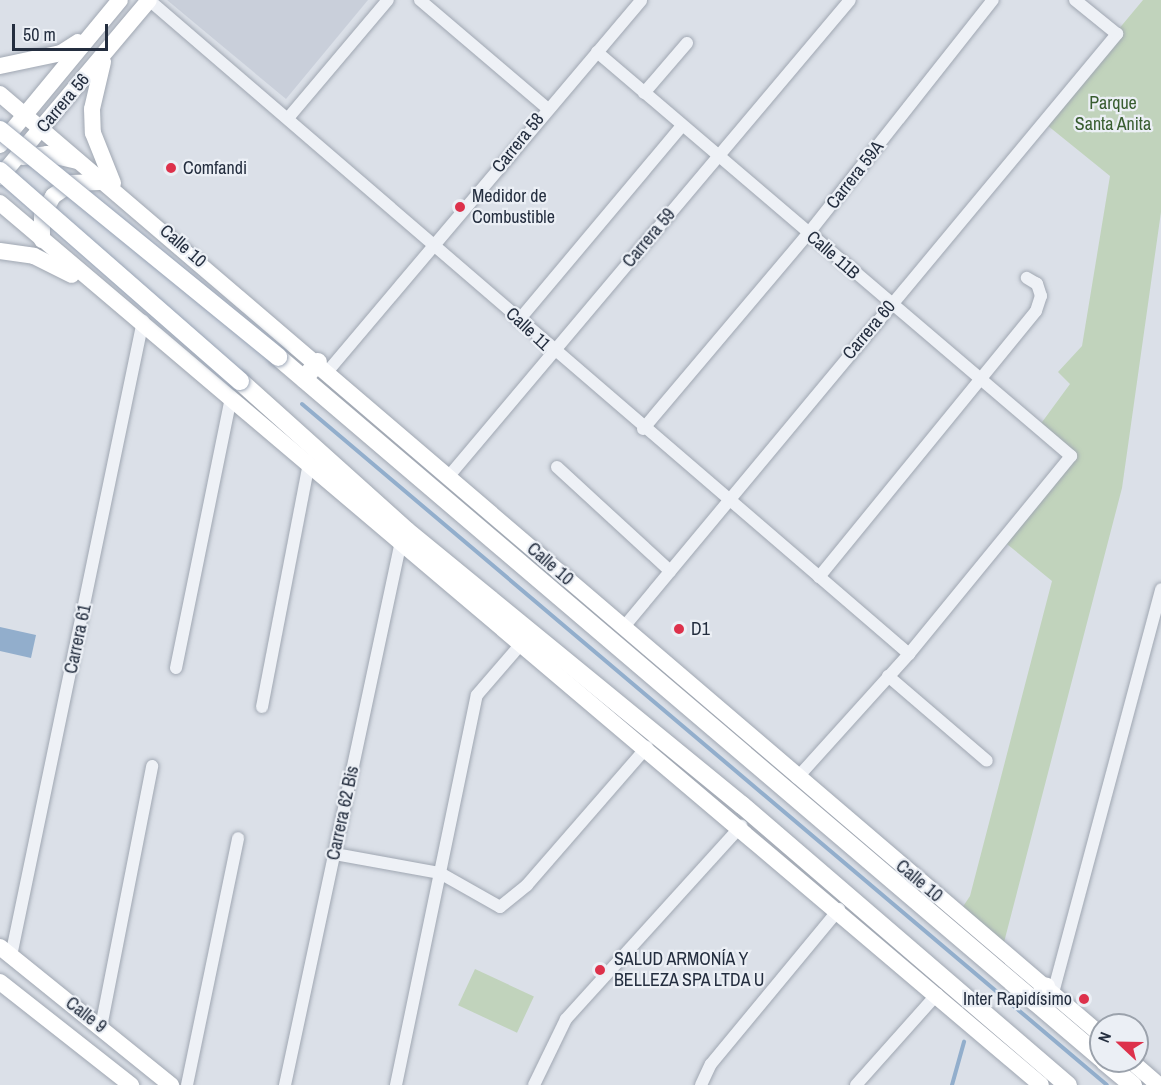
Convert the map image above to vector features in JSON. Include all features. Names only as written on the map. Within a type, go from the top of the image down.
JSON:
[{"type":"main road","name":"Calle 10","points":[[0,130],[304,379],[612,625],[1089,1048]]},
{"type":"main road","points":[[4,161],[235,389],[292,441],[799,864],[964,1007],[1068,1085]]},
{"type":"main road","points":[[304,379],[323,366]]},
{"type":"main road","points":[[1035,1002],[1049,990]]},
{"type":"main road","name":"Calle 10","points":[[1119,1073],[1133,1085]]},
{"type":"street","name":"Carrera 56","points":[[4,161],[42,128],[149,0]]},
{"type":"street","name":"Calle 11","points":[[149,0],[437,243],[553,352],[909,654]]},
{"type":"street","points":[[290,117],[388,0]]},
{"type":"street","points":[[420,0],[546,108]]},
{"type":"street","name":"Carrera 58","points":[[323,366],[437,243],[546,108],[641,0]]},
{"type":"street","name":"Carrera 59","points":[[449,476],[850,0]]},
{"type":"street","name":"Carrera 59A","points":[[644,429],[808,234],[993,0]]},
{"type":"street","name":"Carrera 60","points":[[612,625],[670,572],[1117,34],[1075,0]]},
{"type":"street","name":"Carrera 56","points":[[4,161],[25,114],[115,6]]},
{"type":"street","points":[[0,66],[61,53],[115,6]]},
{"type":"street","points":[[116,39],[95,84],[93,133],[111,180],[126,197]]},
{"type":"street","points":[[644,93],[687,43]]},
{"type":"street","name":"Calle 11B","points":[[597,52],[980,381],[1071,456],[909,654]]},
{"type":"street","name":"Calle 10","points":[[0,94],[106,183],[126,197],[323,366],[449,476],[612,625],[1089,1025]]},
{"type":"street","points":[[519,320],[682,126]]},
{"type":"street","points":[[28,228],[4,161],[47,154],[84,163]]},
{"type":"street","points":[[42,240],[42,216],[53,196],[72,183],[106,183]]},
{"type":"street","points":[[0,203],[105,292],[235,389],[176,668]]},
{"type":"street","points":[[0,251],[44,259],[105,292]]},
{"type":"street","points":[[819,577],[1036,311],[1041,296],[1037,284],[1027,278]]},
{"type":"street","name":"Carrera 61","points":[[5,951],[143,321]]},
{"type":"street","points":[[292,441],[309,464],[521,644],[587,688],[646,747],[741,826],[799,864],[839,909],[937,994],[964,1007],[1041,1085]]},
{"type":"street","points":[[262,707],[309,464]]},
{"type":"street","points":[[557,467],[670,572]]},
{"type":"street","name":"Carrera 62 Bis","points":[[285,1085],[401,541]]},
{"type":"street","points":[[1049,990],[1161,589]]},
{"type":"street","points":[[396,1085],[477,695],[521,644]]},
{"type":"street","points":[[797,778],[909,654]]},
{"type":"street","points":[[888,676],[987,761]]},
{"type":"street","points":[[335,854],[440,873],[500,907],[527,885],[646,747]]},
{"type":"street","points":[[101,1027],[152,766]]},
{"type":"street","points":[[534,1085],[566,1019],[741,826]]},
{"type":"street","points":[[188,1085],[238,838]]},
{"type":"street","points":[[701,1085],[711,1064],[839,909]]},
{"type":"street","name":"Calle 9","points":[[5,951],[171,1085]]},
{"type":"street","name":"Calle 9","points":[[1,988],[131,1085]]},
{"type":"street","points":[[856,1085],[937,994]]},
{"type":"street","points":[[128,1049],[131,1085]]},
{"type":"street","points":[[1144,1073],[1158,1085],[1161,1072]]},
{"type":"shaded area","points":[[167,0],[368,0],[286,99]]},
{"type":"green space","name":"Parque Santa Anita","points":[[1143,0],[1161,0],[1161,212],[1122,488],[1002,950],[958,914],[970,896],[1052,581],[1002,540],[1071,456],[1037,429],[1070,384],[1058,372],[1082,346],[1110,176],[1042,121]]},
{"type":"green space","points":[[475,969],[534,996],[517,1033],[458,1005]]},
{"type":"water","points":[[0,627],[36,635],[31,658],[0,651]]},
{"type":"waterway","points":[[302,404],[1107,1085]]},
{"type":"waterway","points":[[952,1085],[964,1042]]},
{"type":"place","name":"Comfandi","points":[[171,168]]},
{"type":"place","name":"Medidor de Combustible","points":[[460,207]]},
{"type":"place","name":"D1","points":[[679,629]]},
{"type":"place","name":"SALUD ARMONÍA Y BELLEZA SPA LTDA U","points":[[600,970]]},
{"type":"place","name":"Inter Rapidísimo","points":[[1084,999]]}]
